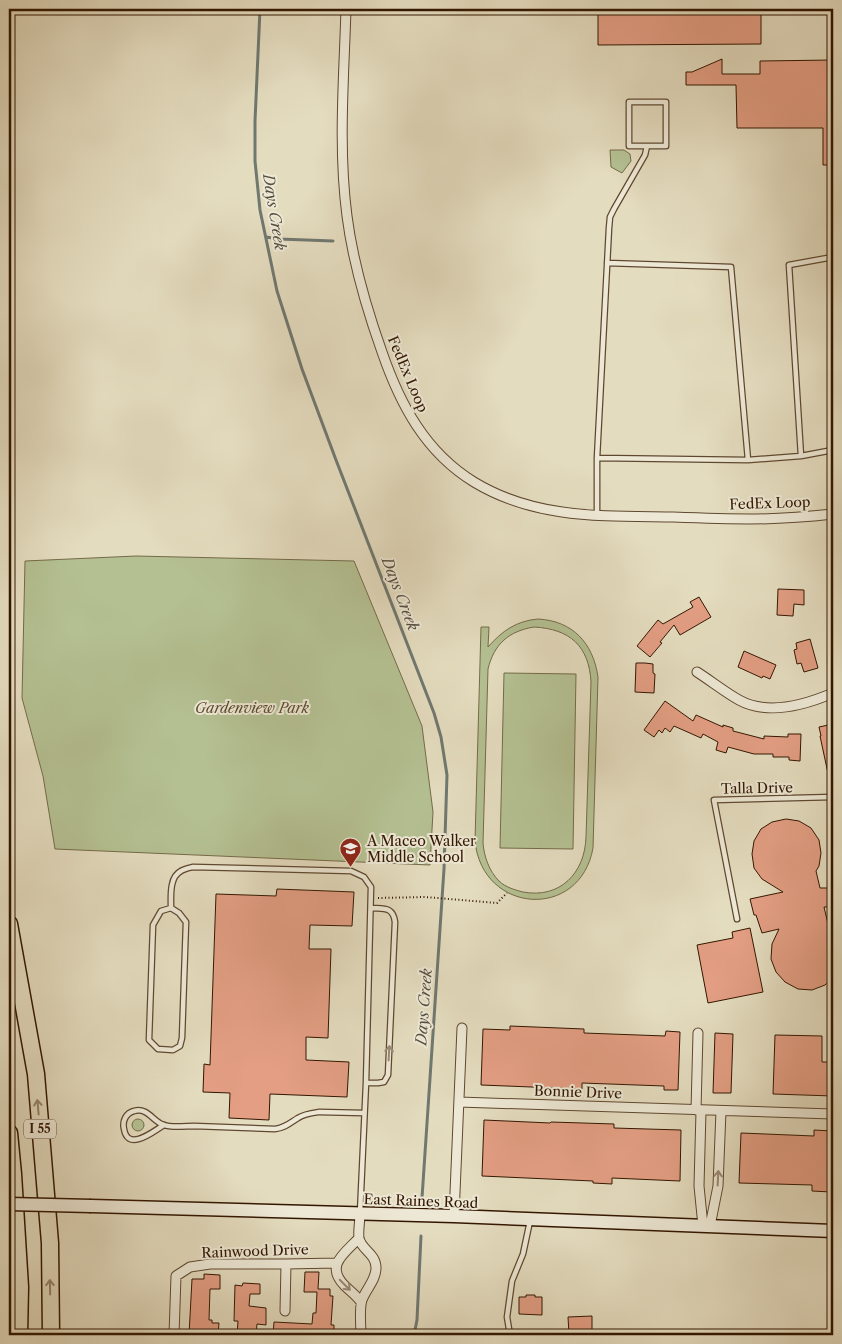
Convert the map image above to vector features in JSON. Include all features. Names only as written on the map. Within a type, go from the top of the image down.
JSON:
[{"type":"highway","name":"I 55","points":[[9,924],[36,1074],[50,1243],[51,1335]]},
{"type":"highway","name":"I 55","points":[[9,1133],[20,1287],[19,1335]]},
{"type":"main road","name":"East Raines Road","points":[[9,1204],[454,1216],[833,1231]]},
{"type":"street","name":"FedEx Loop","points":[[346,9],[342,141],[348,222],[356,266],[363,295],[386,363],[400,397],[410,418],[431,445],[456,470],[474,482],[510,500],[534,508],[561,513],[597,516],[751,519],[833,514]]},
{"type":"street","points":[[697,672],[740,700],[769,708],[794,706],[833,693]]},
{"type":"street","points":[[454,1216],[462,1028]]},
{"type":"street","points":[[698,1033],[699,1186],[707,1226]]},
{"type":"street","name":"Bonnie Drive","points":[[459,1102],[833,1114]]},
{"type":"street","points":[[707,1226],[718,1186],[721,1111]]},
{"type":"street","points":[[360,1214],[359,1238],[372,1255],[376,1269],[375,1278],[361,1302],[361,1335]]},
{"type":"street","points":[[359,1238],[339,1257],[336,1271],[342,1283],[361,1302]]},
{"type":"street","name":"Rainwood Drive","points":[[174,1335],[176,1276],[190,1267],[210,1264],[337,1262]]},
{"type":"street","points":[[285,1311],[286,1264]]},
{"type":"lane","points":[[628,102],[666,102],[666,146],[647,146],[629,146],[628,102]]},
{"type":"lane","points":[[597,516],[597,458],[610,217],[645,155],[647,146]]},
{"type":"lane","points":[[801,456],[789,265],[833,257]]},
{"type":"lane","points":[[607,263],[731,267],[748,460]]},
{"type":"lane","points":[[597,458],[748,460],[801,456],[833,450]]},
{"type":"lane","name":"Talla Drive","points":[[737,919],[714,800],[833,797]]},
{"type":"lane","points":[[171,908],[173,880],[179,871],[193,867],[351,871],[364,877],[371,887],[366,1083],[360,1214]]},
{"type":"lane","points":[[171,908],[179,913],[186,922],[182,1038],[180,1046],[174,1050],[158,1050],[149,1040],[152,925],[161,911],[171,908]]},
{"type":"lane","points":[[366,1083],[384,1082],[388,1075],[395,922],[392,911],[371,908]]},
{"type":"lane","points":[[164,1125],[143,1138],[131,1139],[125,1134],[124,1121],[130,1113],[141,1110],[164,1125],[275,1129],[289,1125],[298,1118],[312,1113],[364,1114]]},
{"type":"lane","points":[[510,1335],[507,1317],[512,1281],[524,1254],[531,1219]]},
{"type":"path","points":[[371,898],[425,897],[497,902],[506,893]]},
{"type":"green space","points":[[610,150],[624,150],[630,154],[631,161],[622,173],[611,167]]},
{"type":"green space","name":"Gardenview Park","points":[[136,556],[354,561],[422,726],[433,812],[430,865],[55,849],[43,776],[22,698],[25,561]]},
{"type":"green space","points":[[530,620],[550,621],[571,629],[586,644],[598,677],[593,848],[584,872],[570,888],[552,897],[532,899],[512,895],[495,883],[482,865],[475,841],[481,627],[489,627],[488,647],[510,628]],"holes":[[[534,627],[558,631],[575,642],[582,649],[589,669],[591,682],[586,837],[585,850],[581,862],[568,881],[559,887],[536,893],[523,892],[501,883],[492,873],[485,853],[483,843],[488,669],[494,652],[510,635]]]},
{"type":"green space","points":[[504,673],[576,674],[573,849],[500,848]]},
{"type":"green space","points":[[140,1119],[143,1120],[143,1130],[136,1131],[133,1130],[132,1123],[133,1120]]},
{"type":"building","points":[[598,9],[761,9],[761,44],[598,45]]},
{"type":"building","points":[[722,59],[722,74],[760,74],[760,61],[833,60],[833,165],[823,165],[823,128],[737,128],[736,85],[686,85],[686,72],[692,72]]},
{"type":"building","points":[[778,589],[804,590],[804,605],[794,604],[793,616],[777,615]]},
{"type":"building","points":[[699,597],[711,617],[680,635],[674,625],[650,657],[637,646],[658,620],[663,624],[693,607],[690,602]]},
{"type":"building","points":[[810,639],[818,668],[804,672],[801,663],[797,664],[794,650],[797,649],[796,643]]},
{"type":"building","points":[[744,651],[776,665],[770,679],[763,676],[762,678],[738,667]]},
{"type":"building","points":[[636,663],[653,664],[653,673],[655,674],[654,693],[635,692]]},
{"type":"building","points":[[665,701],[693,721],[696,715],[723,727],[723,725],[733,728],[733,731],[764,739],[764,736],[788,737],[788,734],[801,734],[800,761],[789,760],[789,757],[773,757],[773,754],[754,754],[728,747],[726,753],[716,750],[718,742],[703,734],[701,738],[674,726],[670,732],[665,728],[662,733],[659,730],[654,737],[644,730]]},
{"type":"building","points":[[833,724],[833,778],[829,778],[819,727]]},
{"type":"building","points":[[786,819],[799,821],[811,828],[819,840],[821,853],[819,866],[816,871],[820,888],[828,888],[832,897],[832,907],[824,907],[828,924],[833,930],[833,978],[825,985],[812,990],[798,989],[785,982],[776,972],[771,959],[772,944],[779,929],[762,933],[756,915],[754,915],[750,899],[783,892],[762,879],[754,868],[752,854],[754,841],[761,829],[772,822]]},
{"type":"building","points":[[277,889],[354,892],[352,926],[310,925],[309,949],[331,949],[328,1038],[306,1037],[306,1060],[349,1062],[347,1097],[270,1094],[269,1120],[229,1118],[230,1093],[203,1092],[204,1064],[210,1065],[216,894],[276,896]]},
{"type":"building","points":[[750,928],[763,992],[708,1003],[697,945],[733,938],[732,932]]},
{"type":"building","points":[[510,1026],[584,1029],[584,1033],[665,1036],[666,1031],[680,1032],[678,1090],[664,1090],[664,1086],[582,1083],[582,1089],[481,1085],[483,1029],[510,1030]]},
{"type":"building","points":[[715,1033],[733,1034],[731,1093],[713,1093]]},
{"type":"building","points":[[775,1035],[822,1036],[822,1062],[833,1062],[833,1096],[773,1094]]},
{"type":"building","points":[[484,1120],[614,1124],[614,1128],[681,1130],[680,1181],[612,1178],[612,1184],[593,1183],[593,1181],[482,1176]]},
{"type":"building","points":[[814,1130],[833,1131],[831,1192],[812,1191],[812,1185],[739,1183],[741,1133],[814,1136]]},
{"type":"building","points":[[305,1272],[319,1272],[318,1289],[330,1289],[330,1296],[333,1296],[331,1325],[334,1325],[334,1335],[273,1335],[274,1322],[312,1324],[313,1313],[316,1313],[317,1292],[304,1292]]},
{"type":"building","points":[[204,1274],[220,1275],[220,1289],[210,1289],[209,1320],[212,1320],[212,1323],[219,1323],[218,1335],[189,1335],[192,1279],[204,1279]]},
{"type":"building","points":[[243,1283],[260,1284],[260,1294],[250,1294],[249,1306],[266,1308],[266,1325],[257,1324],[256,1335],[237,1335],[238,1321],[234,1321],[235,1285],[242,1286]]},
{"type":"building","points":[[526,1295],[542,1297],[542,1315],[519,1314],[519,1297],[526,1297]]},
{"type":"building","points":[[592,1316],[592,1334],[569,1334],[568,1317]]},
{"type":"waterway","name":"Days Creek","points":[[260,9],[255,161],[260,210],[277,291],[302,369],[434,713],[441,737],[447,775],[444,869],[422,1198]]},
{"type":"waterway","points":[[266,237],[333,241]]},
{"type":"waterway","name":"Days Creek","points":[[414,1335],[417,1320],[421,1236]]},
{"type":"place","name":"A Maceo Walker Middle School","points":[[351,868]]}]
